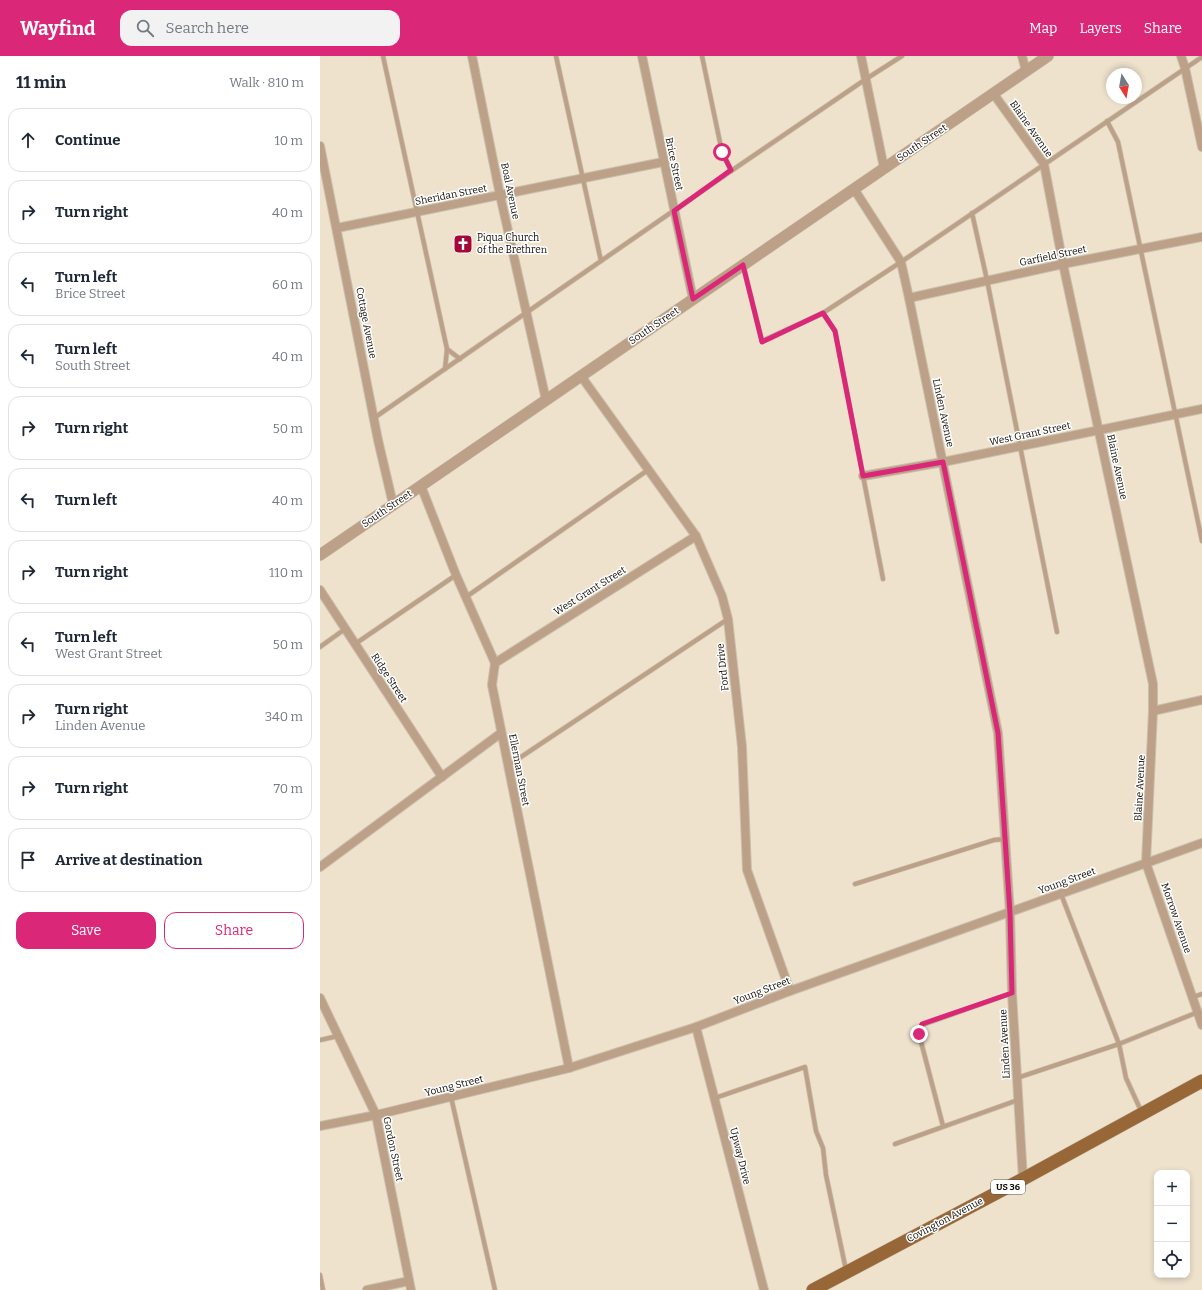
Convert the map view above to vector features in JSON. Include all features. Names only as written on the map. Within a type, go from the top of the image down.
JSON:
[{"type":"main road","name":"Covington Avenue","points":[[813,1290],[1023,1179],[1202,1081]]},
{"type":"street","name":"Boal Avenue","points":[[472,56],[500,195],[546,400]]},
{"type":"street","name":"Brice Street","points":[[642,56],[663,162],[693,299]]},
{"type":"street","points":[[861,56],[884,168]]},
{"type":"street","points":[[1022,56],[1026,71]]},
{"type":"street","name":"South Street","points":[[320,555],[1048,56]]},
{"type":"street","points":[[1181,56],[1202,147]]},
{"type":"street","name":"Blaine Avenue","points":[[993,93],[1044,164],[1153,684],[1146,864]]},
{"type":"street","name":"Cottage Avenue","points":[[320,146],[374,418],[393,504]]},
{"type":"street","name":"Sheridan Street","points":[[337,228],[663,162]]},
{"type":"street","name":"Linden Avenue","points":[[854,189],[901,262],[998,733],[1010,913],[1012,993],[1023,1179]]},
{"type":"street","name":"Garfield Street","points":[[909,298],[987,280],[1202,237]]},
{"type":"street","name":"Ford Drive","points":[[581,376],[696,536],[722,596],[728,619],[742,747],[747,870],[790,991]]},
{"type":"street","name":"West Grant Street","points":[[863,476],[943,462],[1202,409]]},
{"type":"street","points":[[420,486],[456,576],[495,663]]},
{"type":"street","name":"West Grant Street","points":[[495,663],[696,536]]},
{"type":"street","name":"Ridge Street","points":[[320,590],[442,777]]},
{"type":"street","name":"Ellerman Street","points":[[495,663],[492,685],[569,1068]]},
{"type":"street","points":[[1153,711],[1202,700]]},
{"type":"street","points":[[320,868],[501,733]]},
{"type":"street","name":"Young Street","points":[[320,1126],[376,1115],[569,1068],[696,1027],[790,991],[1202,843]]},
{"type":"street","name":"Morrow Avenue","points":[[1146,864],[1202,1025]]},
{"type":"street","name":"Gordon Street","points":[[320,998],[376,1115],[411,1290]]},
{"type":"street","name":"Upway Drive","points":[[696,1027],[764,1290]]},
{"type":"street","points":[[367,1290],[409,1281]]},
{"type":"lane","points":[[383,56],[447,349],[445,369]]},
{"type":"lane","points":[[556,56],[601,261]]},
{"type":"lane","points":[[702,56],[722,152],[731,170]]},
{"type":"lane","points":[[374,418],[731,170],[902,56]]},
{"type":"lane","points":[[743,265],[762,342],[823,313],[901,262],[1202,57]]},
{"type":"lane","points":[[1107,121],[1118,142],[1202,541]]},
{"type":"lane","points":[[972,213],[987,280],[1057,632]]},
{"type":"lane","points":[[823,313],[835,331],[883,579]]},
{"type":"lane","points":[[447,349],[460,359]]},
{"type":"lane","points":[[466,597],[648,470]]},
{"type":"lane","points":[[355,644],[456,576]]},
{"type":"lane","points":[[508,766],[728,619]]},
{"type":"lane","points":[[320,647],[345,629]]},
{"type":"lane","points":[[855,884],[994,840],[1005,839]]},
{"type":"lane","points":[[1061,894],[1119,1044],[1126,1078],[1142,1113]]},
{"type":"lane","points":[[943,1126],[919,1034],[922,1024],[1012,993]]},
{"type":"lane","points":[[1193,997],[1202,994]]},
{"type":"lane","points":[[1017,1078],[1119,1044],[1198,1012]]},
{"type":"lane","points":[[320,1040],[338,1036]]},
{"type":"lane","points":[[715,1098],[805,1067],[816,1131],[822,1148],[826,1175],[847,1272]]},
{"type":"lane","points":[[451,1097],[495,1290]]},
{"type":"lane","points":[[894,1144],[1018,1099]]},
{"type":"lane","points":[[320,1275],[323,1290]]},
{"type":"place","name":"Piqua Church of the Brethren","points":[[463,244]]},
{"type":"route","points":[[722,152],[731,170],[674,211],[693,299],[743,265],[762,342],[823,313],[835,331],[863,476],[943,462],[998,733],[1010,913],[1012,993],[922,1024],[919,1034]]}]
